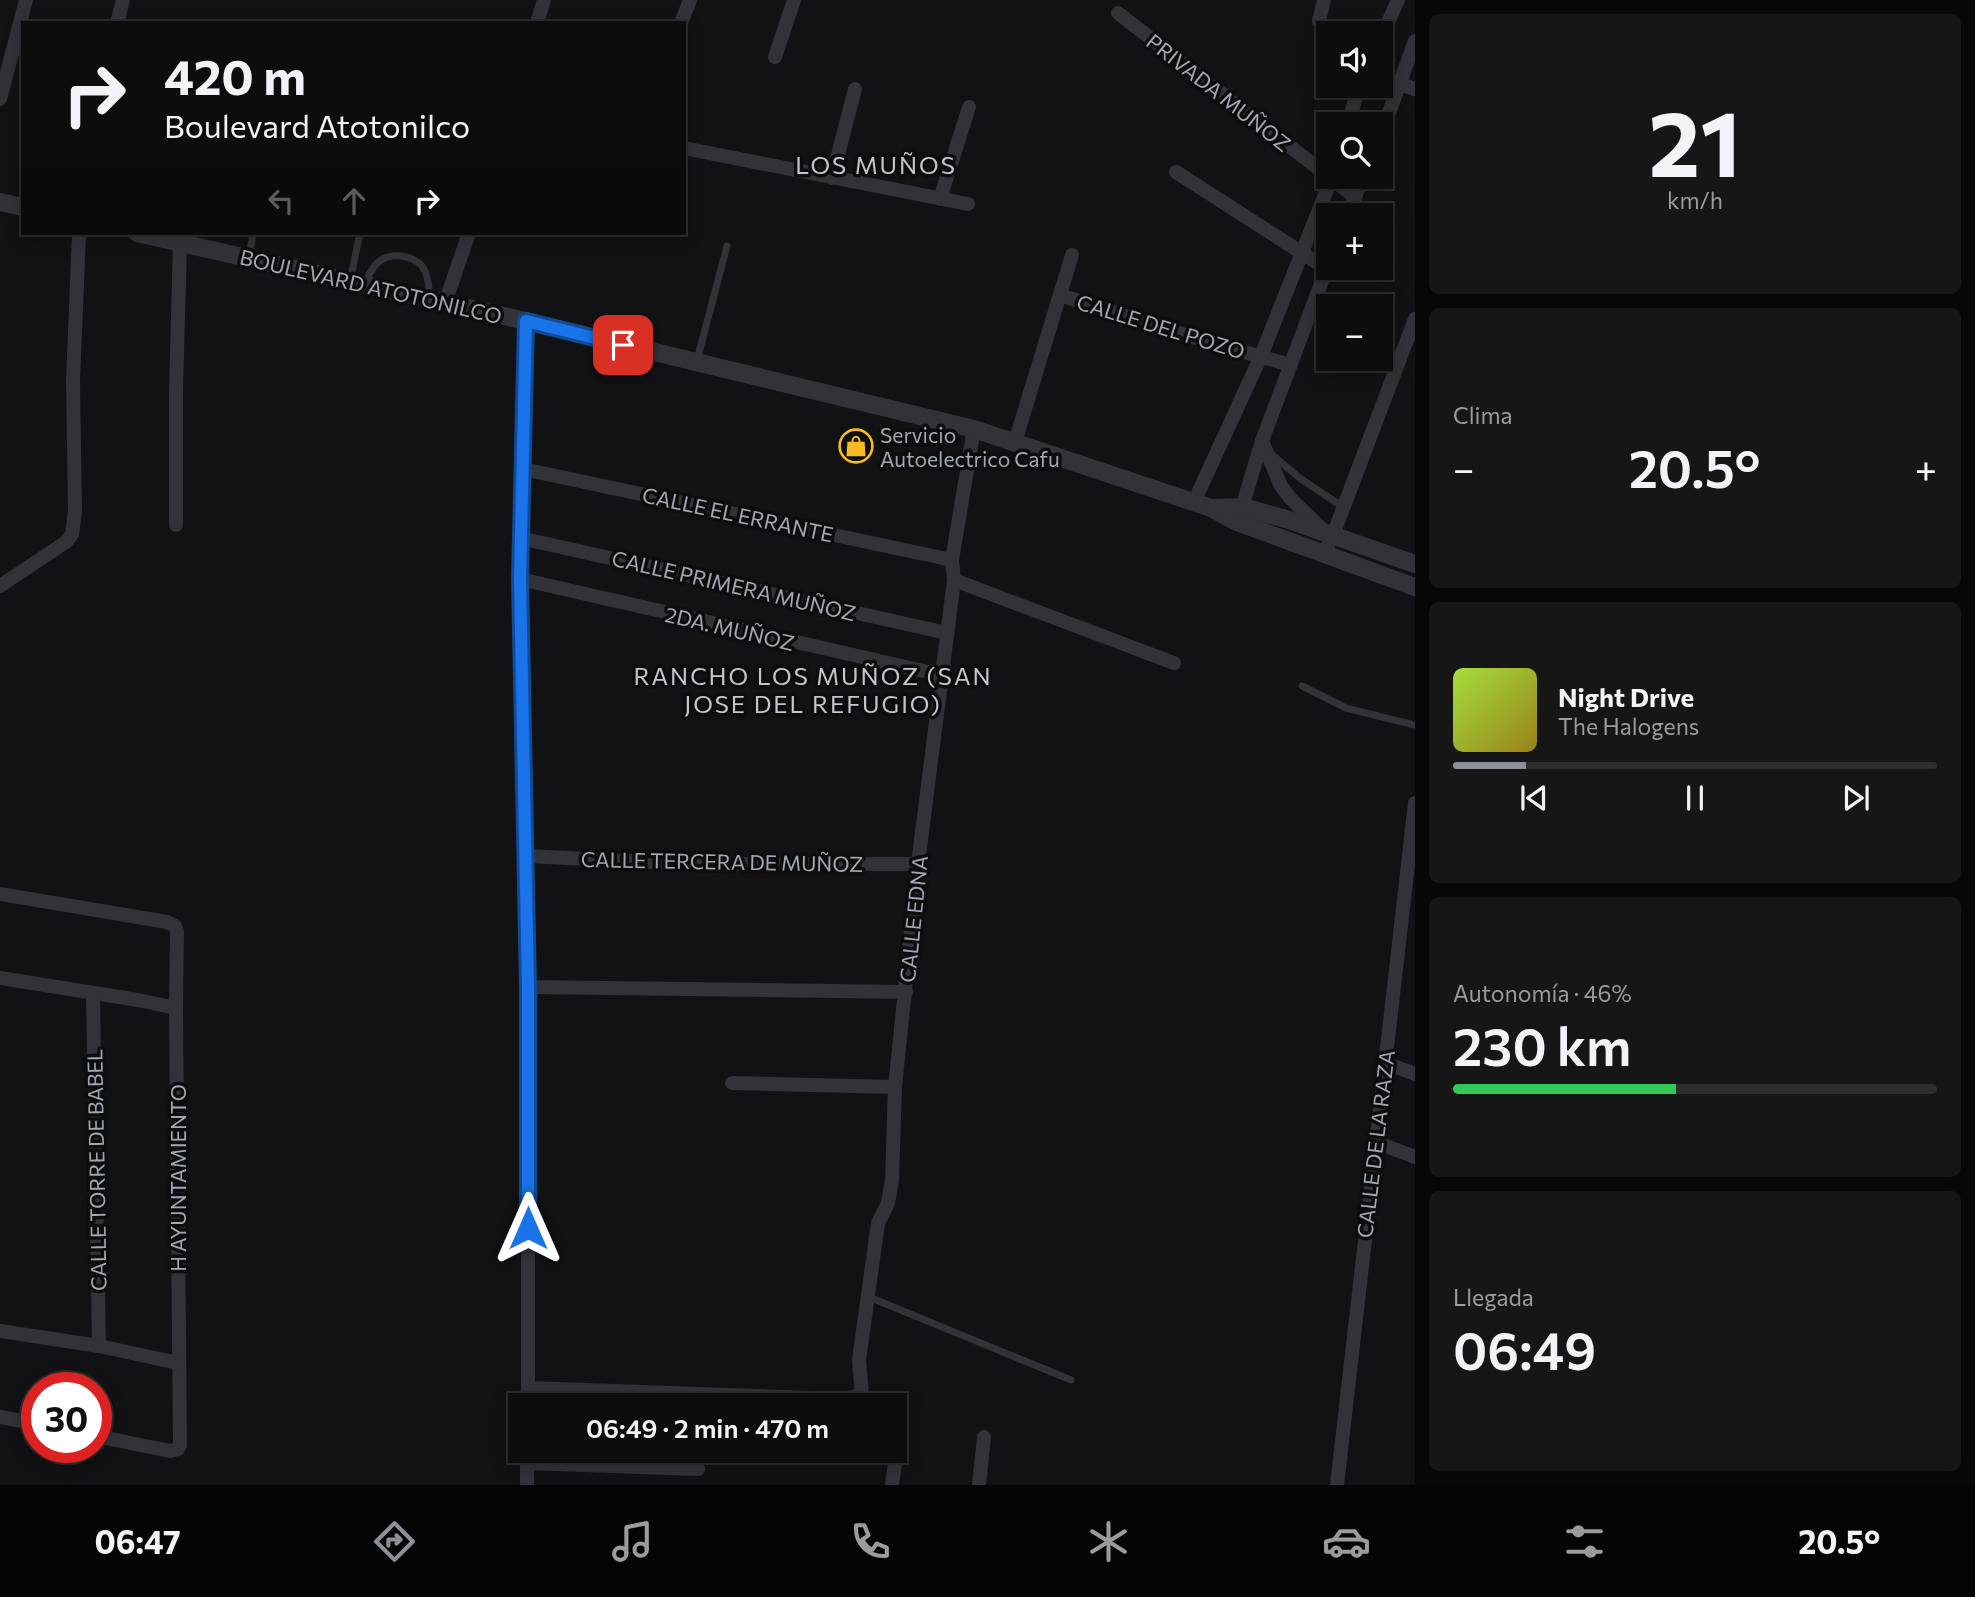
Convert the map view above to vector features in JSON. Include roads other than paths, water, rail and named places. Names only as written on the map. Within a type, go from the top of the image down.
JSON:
[{"type":"street","points":[[0,99],[26,0]]},
{"type":"street","points":[[118,21],[123,0]]},
{"type":"street","points":[[538,21],[544,0]]},
{"type":"street","points":[[682,21],[690,0]]},
{"type":"street","points":[[775,57],[794,0]]},
{"type":"street","points":[[1319,21],[1324,0]]},
{"type":"street","points":[[1389,21],[1398,0]]},
{"type":"street","name":"PRIVADA MUÑOZ","points":[[1118,13],[1316,166]]},
{"type":"street","points":[[1389,112],[1415,41]]},
{"type":"street","points":[[1399,83],[1415,89]]},
{"type":"street","points":[[832,178],[855,89]]},
{"type":"street","points":[[940,198],[969,107]]},
{"type":"street","points":[[686,148],[968,204]]},
{"type":"street","points":[[1175,172],[1316,260]]},
{"type":"street","points":[[1202,505],[1328,189]]},
{"type":"street","name":"PRIVADA MUÑOZ","points":[[1345,189],[1355,197]]},
{"type":"street","points":[[1353,203],[1358,189]]},
{"type":"street","points":[[0,202],[21,207]]},
{"type":"street","points":[[0,586],[66,542],[72,534],[75,511],[73,381],[79,235]]},
{"type":"street","name":"BOULEVARD ATOTONILCO","points":[[147,235],[526,321],[974,429],[1202,505],[1330,534],[1415,564]]},
{"type":"street","points":[[438,301],[468,235]]},
{"type":"street","points":[[176,525],[180,242]]},
{"type":"street","points":[[1060,295],[1072,256]]},
{"type":"street","points":[[1240,515],[1290,365],[1323,280]]},
{"type":"street","name":"CALLE DEL POZO","points":[[1015,442],[1060,295],[1290,365]]},
{"type":"street","points":[[1324,554],[1415,319]]},
{"type":"street","points":[[526,321],[520,579],[528,988],[528,1393]]},
{"type":"street","name":"CALLE EDNA","points":[[866,1393],[859,1360],[877,1223],[888,1203],[892,1180],[895,1087],[918,864],[954,580],[952,560],[974,429]]},
{"type":"street","points":[[1264,445],[1281,486],[1290,499],[1330,534]]},
{"type":"street","name":"CALLE EL ERRANTE","points":[[523,468],[952,560]]},
{"type":"street","name":"BOULEVARD ATOTONILCO","points":[[1240,515],[1324,554],[1414,583]]},
{"type":"street","name":"CALLE PRIMERA MUÑOZ","points":[[520,538],[947,633]]},
{"type":"street","name":"2DA. MUÑOZ","points":[[520,579],[941,675]]},
{"type":"street","points":[[954,580],[1174,663]]},
{"type":"street","name":"CALLE DE LA RAZA","points":[[1337,1485],[1415,803]]},
{"type":"street","name":"CALLE TERCERA DE MUÑOZ","points":[[526,856],[691,864],[918,864]]},
{"type":"street","name":"H AYUNTAMIENTO","points":[[0,894],[167,922],[177,930],[180,1440],[178,1449],[170,1451],[112,1439]]},
{"type":"street","points":[[0,978],[176,1008]]},
{"type":"street","points":[[528,988],[906,992]]},
{"type":"street","name":"CALLE TORRE DE BABEL","points":[[93,993],[99,1346]]},
{"type":"street","points":[[1385,1063],[1415,1074]]},
{"type":"street","points":[[732,1083],[895,1087]]},
{"type":"street","points":[[1375,1142],[1415,1157]]},
{"type":"street","points":[[0,1331],[99,1346],[178,1363]]},
{"type":"street","points":[[528,1388],[671,1393]]},
{"type":"street","points":[[0,1417],[21,1421]]},
{"type":"street","points":[[979,1485],[984,1437]]},
{"type":"street","points":[[527,1463],[527,1485]]},
{"type":"street","points":[[612,1463],[698,1469]]},
{"type":"street","points":[[892,1485],[895,1463]]},
{"type":"lane","points":[[249,258],[253,235]]},
{"type":"lane","points":[[357,284],[360,235]]},
{"type":"lane","points":[[696,363],[727,246]]},
{"type":"lane","points":[[357,284],[382,259],[407,257],[422,266],[438,301]]},
{"type":"lane","points":[[1264,445],[1301,478],[1344,507]]},
{"type":"lane","points":[[1302,686],[1346,708],[1415,725]]},
{"type":"lane","points":[[868,1297],[1071,1380]]},
{"type":"place","name":"Servicio Autoelectrico Cafu","points":[[856,446]]},
{"type":"district","name":"LOS MUÑOS","points":[[876,164]]},
{"type":"district","name":"RANCHO LOS MUÑOZ (SAN JOSE DEL REFUGIO)","points":[[813,689]]}]
